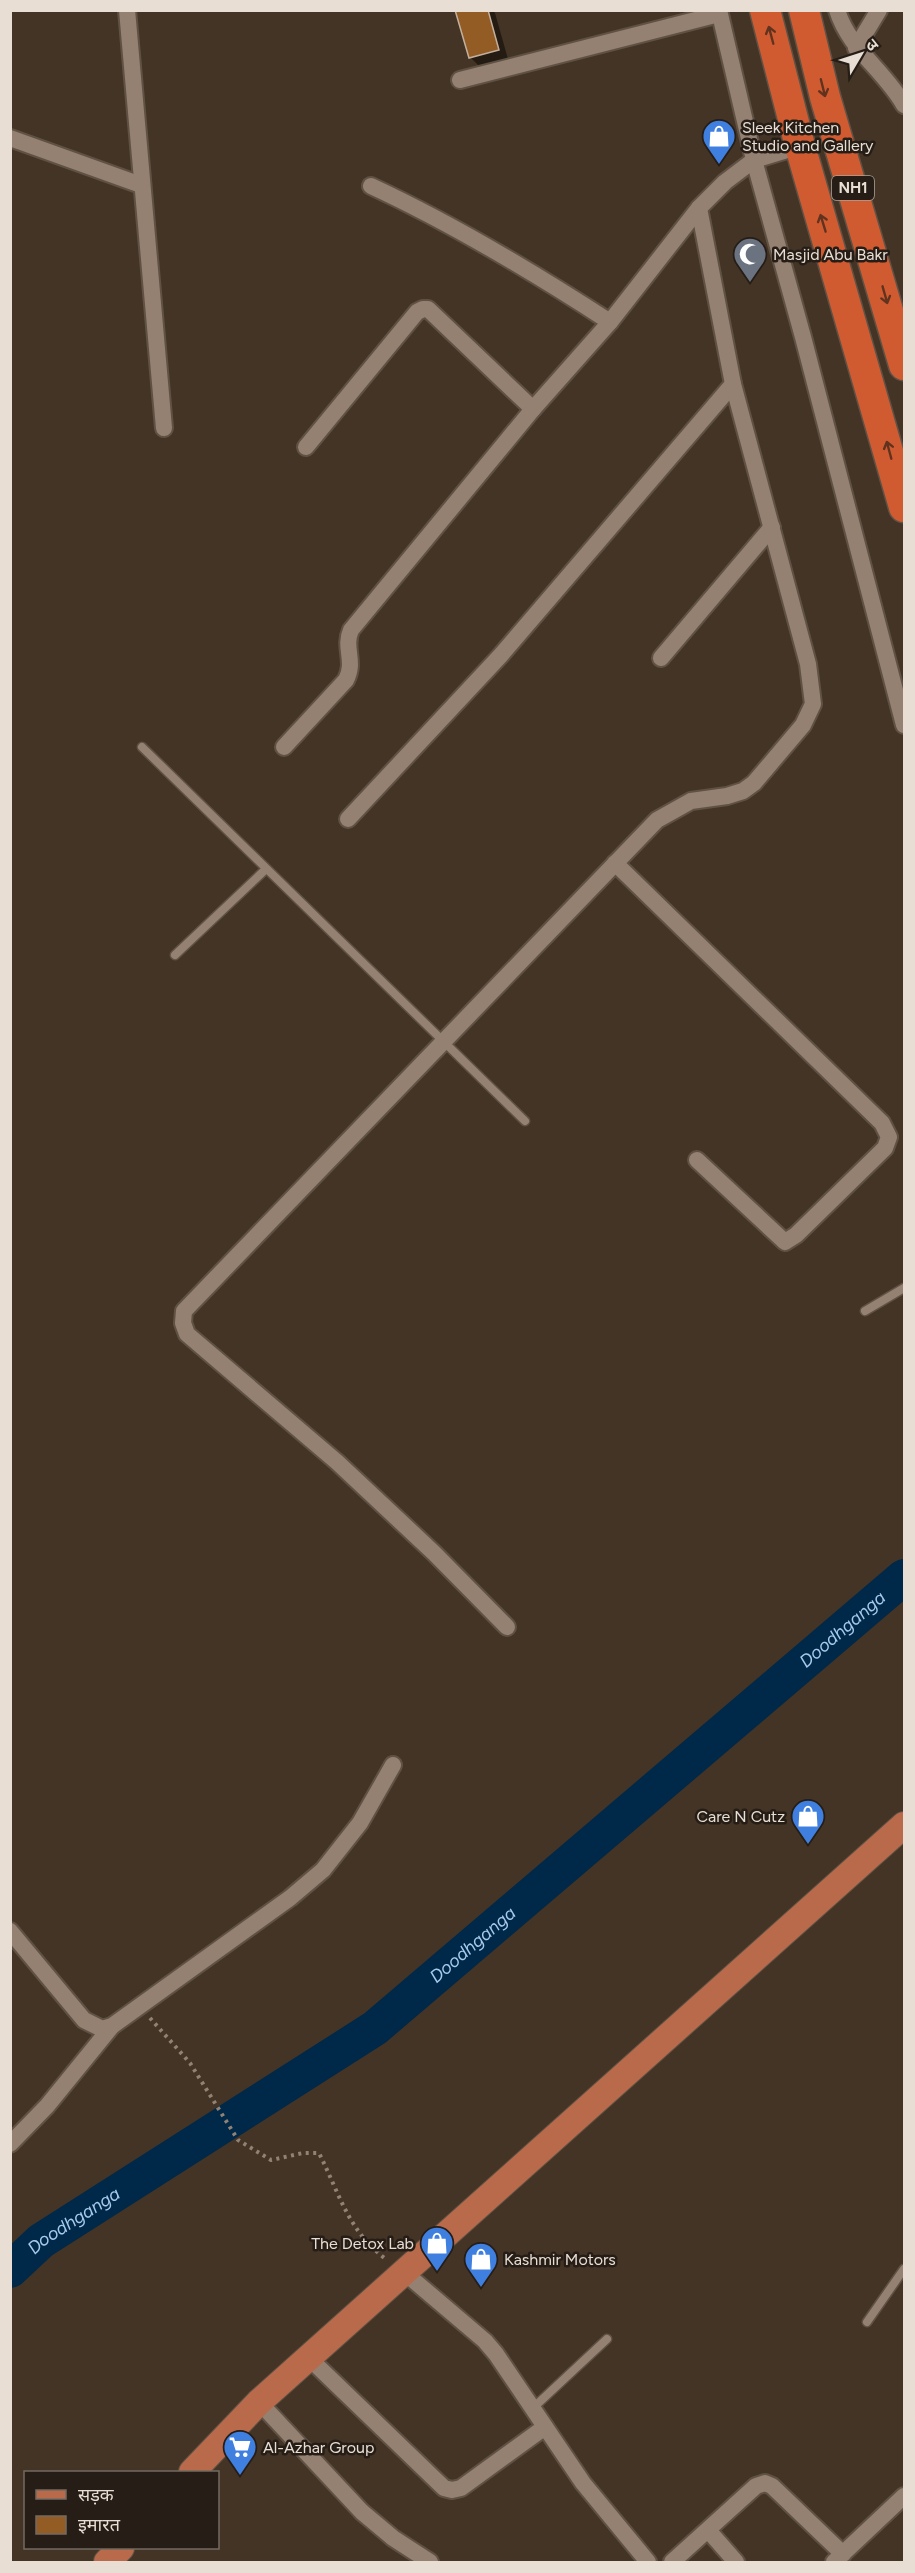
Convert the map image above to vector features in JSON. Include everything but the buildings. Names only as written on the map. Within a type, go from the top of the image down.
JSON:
[{"type":"highway","name":"NH1","points":[[765,10],[800,146],[870,382],[904,507]]},
{"type":"highway","name":"NH1","points":[[804,10],[825,97],[904,365]]},
{"type":"main road","points":[[193,2471],[259,2402],[904,1825]]},
{"type":"main road","points":[[107,2562],[119,2549]]},
{"type":"street","points":[[127,10],[164,428]]},
{"type":"street","points":[[837,10],[841,24],[856,48],[884,76],[904,105]]},
{"type":"street","points":[[856,48],[879,10]]},
{"type":"street","points":[[460,80],[719,12],[754,160],[803,337],[904,724]]},
{"type":"street","points":[[884,76],[904,81]]},
{"type":"street","points":[[10,138],[141,184]]},
{"type":"street","points":[[284,747],[346,680],[351,670],[347,638],[351,630],[533,409],[610,322],[699,208],[725,182],[754,160],[800,146]]},
{"type":"street","points":[[371,186],[467,235],[535,274],[610,322]]},
{"type":"street","points":[[507,1627],[434,1553],[337,1462],[187,1334],[183,1323],[184,1311],[190,1302],[657,820],[674,808],[691,801],[727,796],[748,787],[803,725],[808,715],[813,704],[808,664],[733,384],[699,208]]},
{"type":"street","points":[[306,447],[417,312],[423,309],[428,309],[533,409]]},
{"type":"street","points":[[348,819],[501,655],[733,384]]},
{"type":"street","points":[[661,658],[772,527]]},
{"type":"street","points":[[615,863],[882,1123],[889,1137],[885,1148],[790,1240],[785,1242],[697,1160]]},
{"type":"street","points":[[10,2144],[47,2106],[112,2026],[290,1898],[323,1870],[360,1823],[393,1765]]},
{"type":"street","points":[[10,1931],[84,2020],[102,2029],[112,2026]]},
{"type":"street","points":[[405,2273],[485,2341],[509,2371],[583,2483],[648,2562]]},
{"type":"street","points":[[309,2358],[444,2488],[461,2488],[545,2427]]},
{"type":"street","points":[[259,2402],[362,2512],[393,2538],[430,2562]]},
{"type":"street","points":[[672,2562],[756,2486],[765,2483],[772,2486],[839,2558],[904,2496]]},
{"type":"street","points":[[708,2530],[736,2562]]},
{"type":"lane","points":[[142,747],[525,1121]]},
{"type":"lane","points":[[176,955],[266,869]]},
{"type":"lane","points":[[865,1311],[904,1288]]},
{"type":"lane","points":[[867,2322],[904,2269]]},
{"type":"lane","points":[[533,2408],[607,2339]]},
{"type":"path","points":[[139,2006],[190,2063],[238,2140],[271,2160],[303,2153],[320,2153],[348,2218],[369,2247],[405,2273]]},
{"type":"waterway","name":"Doodhganga","points":[[10,2270],[41,2241],[375,2028],[904,1577]]},
{"type":"place","name":"Sleek Kitchen Studio and Gallery","points":[[719,165]]},
{"type":"place","name":"Masjid Abu Bakr","points":[[750,283]]},
{"type":"place","name":"Care N Cutz","points":[[808,1845]]},
{"type":"place","name":"The Detox Lab","points":[[437,2272]]},
{"type":"place","name":"Kashmir Motors","points":[[481,2288]]},
{"type":"place","name":"Al-Azhar Group","points":[[240,2476]]}]
